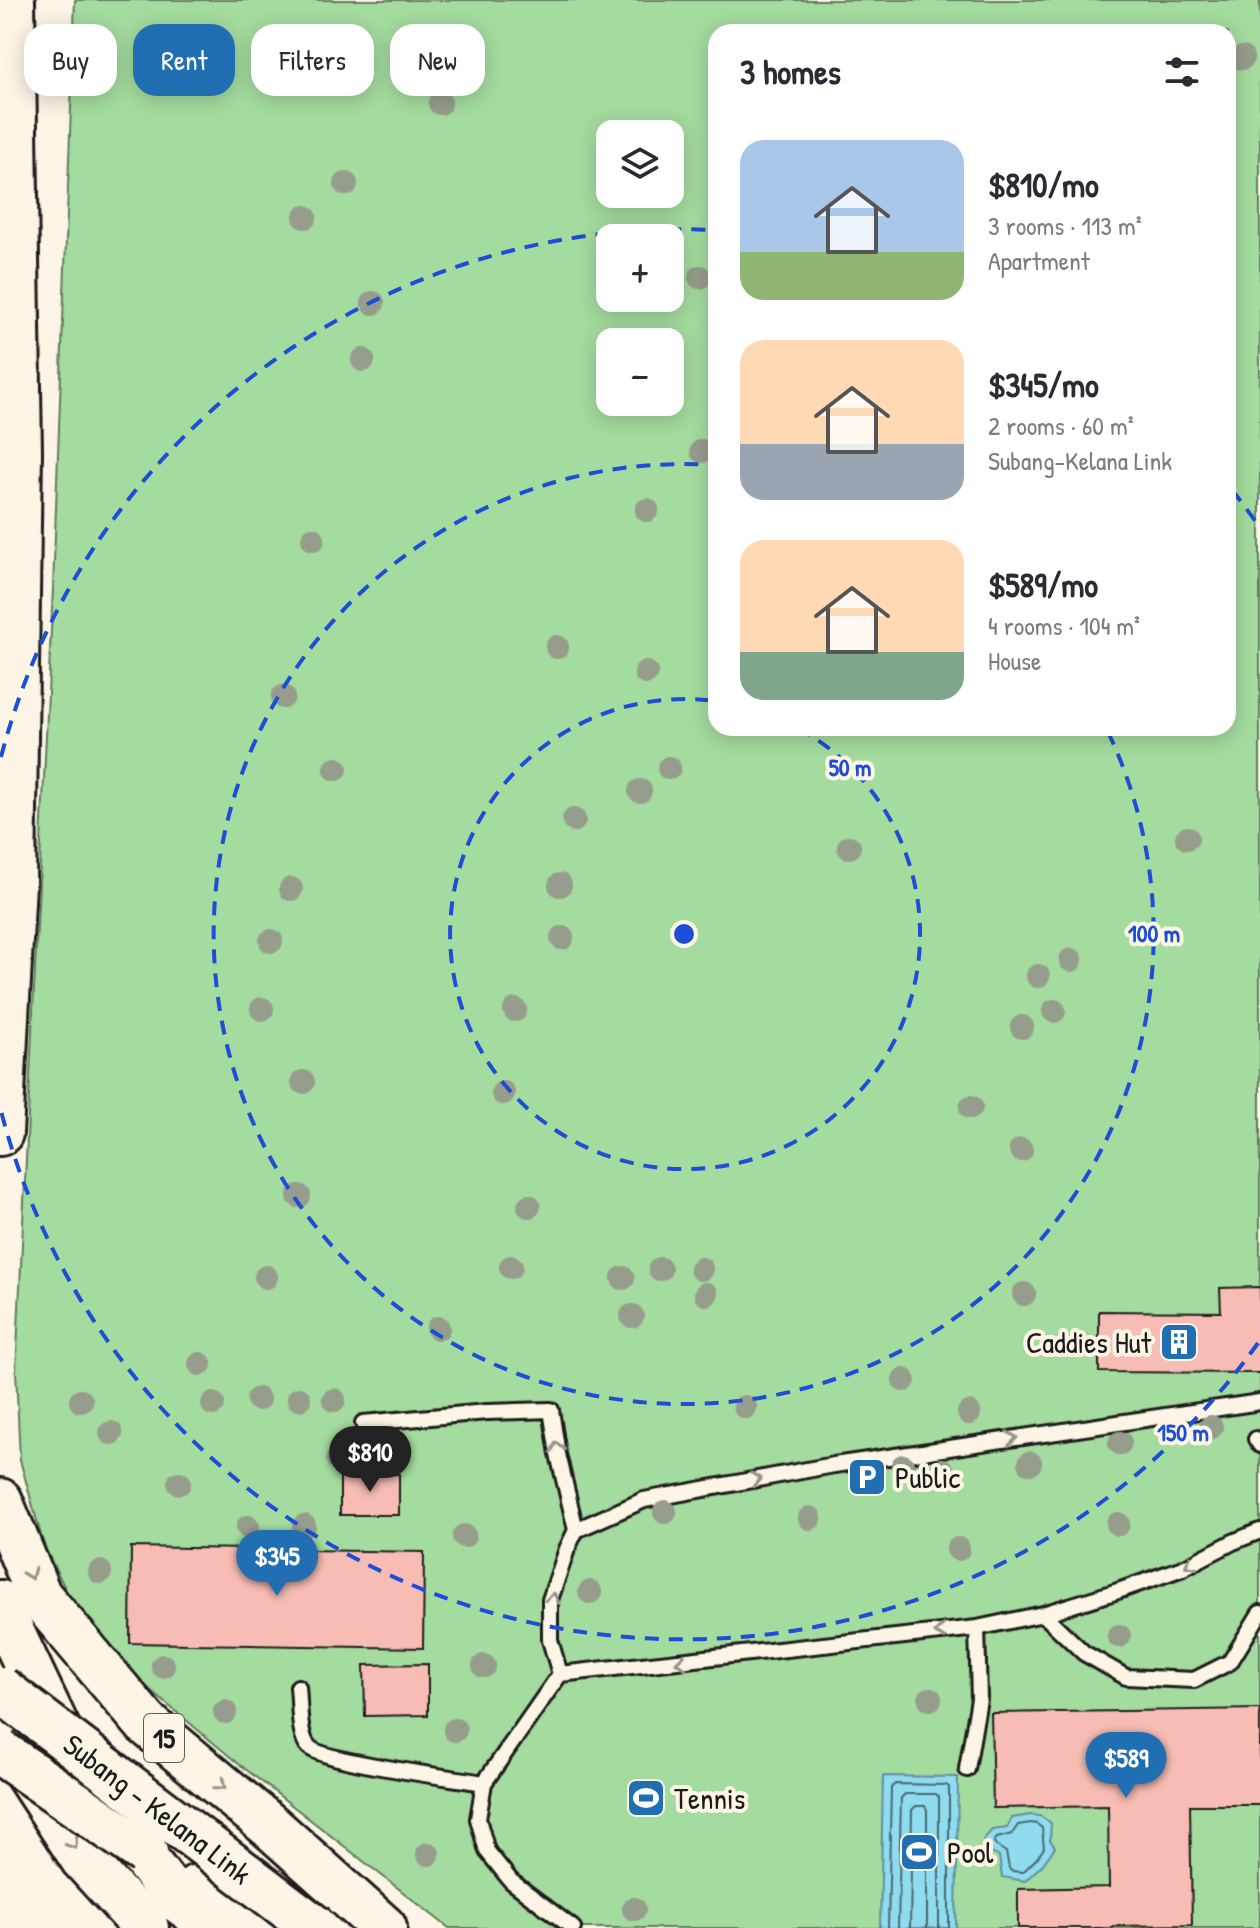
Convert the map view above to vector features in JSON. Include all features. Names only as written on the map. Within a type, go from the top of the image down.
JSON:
[{"type":"main road","points":[[0,34],[3,0]]},
{"type":"main road","points":[[0,1133],[13,883],[19,452],[12,0]]},
{"type":"main road","name":"15","points":[[0,1501],[39,1596],[146,1723],[270,1826],[384,1928]]},
{"type":"main road","points":[[0,1603],[77,1770],[175,1898],[216,1928]]},
{"type":"main road","name":"Subang - Kelana Link","points":[[0,1689],[315,1928]]},
{"type":"main road","points":[[0,1731],[83,1859],[146,1928]]},
{"type":"main road","points":[[0,1752],[258,1928]]},
{"type":"lane","points":[[576,1530],[644,1500],[670,1495],[834,1465],[1260,1402]]},
{"type":"lane","points":[[363,1423],[487,1412],[551,1410],[576,1530],[550,1600],[550,1640],[560,1674]]},
{"type":"lane","points":[[573,1928],[511,1881],[487,1851],[478,1819],[484,1783],[560,1674],[977,1628],[1043,1614],[1183,1568],[1260,1531]]},
{"type":"lane","points":[[1043,1614],[1084,1653],[1126,1677],[1194,1680],[1230,1662],[1260,1613]]},
{"type":"lane","points":[[967,1769],[979,1699],[977,1628]]},
{"type":"lane","points":[[298,1687],[303,1735],[310,1749],[333,1759],[484,1783]]},
{"type":"green space","points":[[75,0],[1260,0],[1260,1928],[449,1928],[239,1764],[127,1671],[77,1612],[44,1546],[20,1460],[16,1371],[53,588],[71,96],[117,96],[117,24],[74,24]]},
{"type":"water","name":"Pool","points":[[883,1776],[958,1777],[956,1928],[880,1928]]},
{"type":"water","points":[[1040,1816],[1051,1823],[1050,1840],[1055,1847],[1025,1881],[1002,1877],[999,1856],[986,1852],[983,1840],[992,1830],[1007,1828],[1012,1818]]},
{"type":"building","name":"Caddies Hut","points":[[1260,1287],[1260,1373],[1099,1372],[1099,1311],[1221,1312],[1220,1288]]},
{"type":"building","points":[[340,1474],[399,1474],[399,1515],[340,1515]]},
{"type":"building","points":[[131,1547],[424,1552],[423,1648],[130,1643]]},
{"type":"building","points":[[428,1664],[428,1715],[365,1716],[364,1665]]},
{"type":"building","points":[[1260,1709],[1260,1805],[1190,1805],[1192,1925],[1018,1928],[1018,1889],[1109,1887],[1108,1806],[993,1808],[991,1713]]},
{"type":"place","name":"Caddies Hut","points":[[1179,1342]]},
{"type":"place","name":"Public","points":[[867,1477]]},
{"type":"place","name":"Tennis","points":[[646,1798]]},
{"type":"place","name":"Pool","points":[[919,1852]]}]
